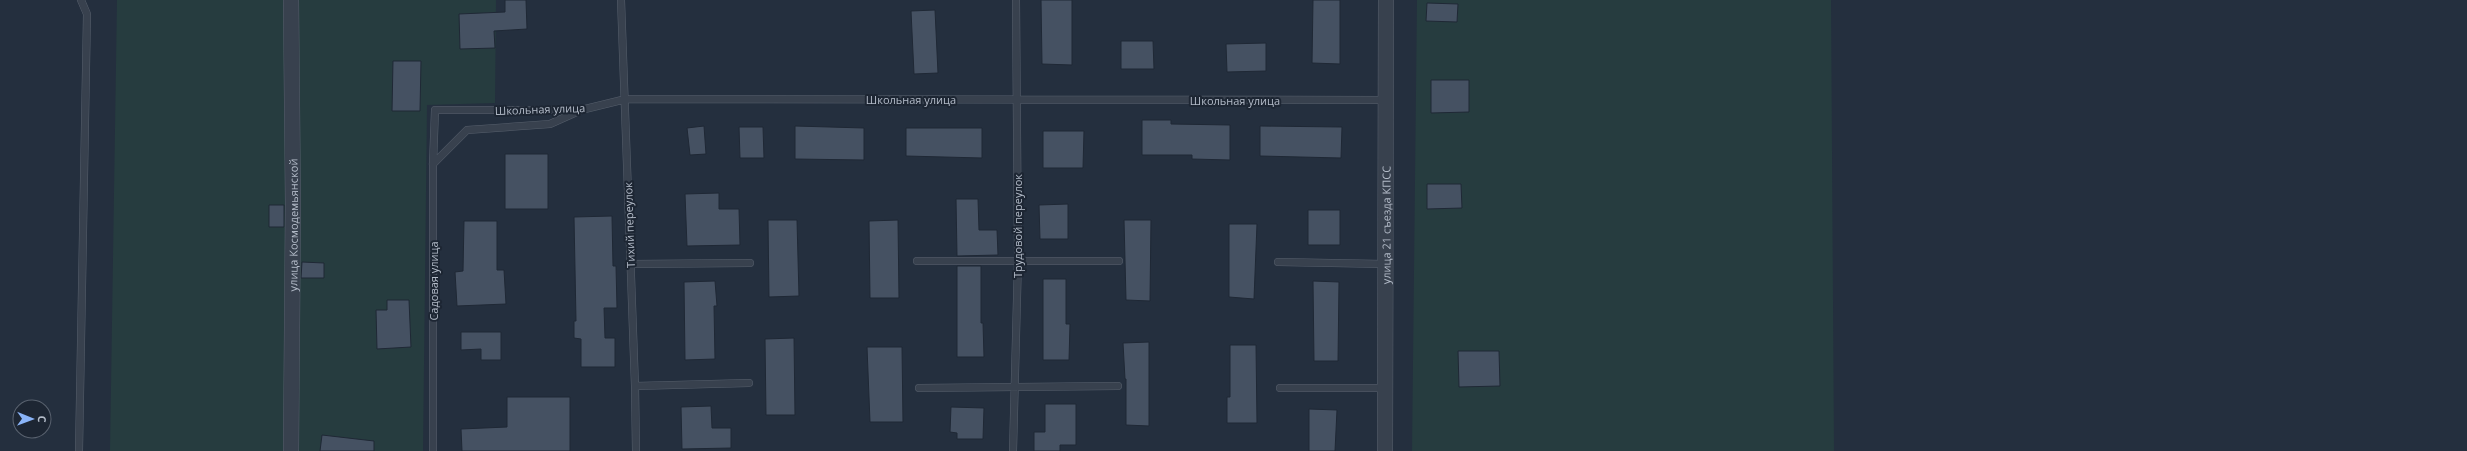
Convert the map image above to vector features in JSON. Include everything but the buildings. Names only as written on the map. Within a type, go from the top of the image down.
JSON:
[{"type":"street","name":"улица Космодемьянской","points":[[291,451],[293,213],[292,0]]},
{"type":"street","name":"улица 21 съезда КПСС","points":[[1385,451],[1387,100],[1386,0]]},
{"type":"lane","points":[[79,451],[86,14],[81,0]]},
{"type":"lane","name":"Тихий переулок","points":[[621,0],[626,98],[630,264],[636,386],[636,451]]},
{"type":"lane","name":"Трудовой переулок","points":[[1013,451],[1016,387],[1018,260],[1016,0]]},
{"type":"lane","name":"Школьная улица","points":[[436,110],[581,110],[626,98],[1387,100]]},
{"type":"lane","name":"Садовая улица","points":[[433,451],[433,164],[436,110]]},
{"type":"lane","points":[[433,164],[467,130],[550,124],[581,110]]},
{"type":"lane","points":[[917,261],[1119,261]]},
{"type":"lane","points":[[1278,262],[1385,264]]},
{"type":"lane","points":[[630,264],[750,263]]},
{"type":"lane","points":[[636,386],[749,383]]},
{"type":"lane","points":[[919,388],[1118,386]]},
{"type":"lane","points":[[1280,388],[1386,388]]},
{"type":"green space","points":[[117,0],[496,0],[495,103],[427,105],[423,451],[110,451]]},
{"type":"green space","points":[[1417,0],[1831,0],[1834,451],[1412,451]]}]
